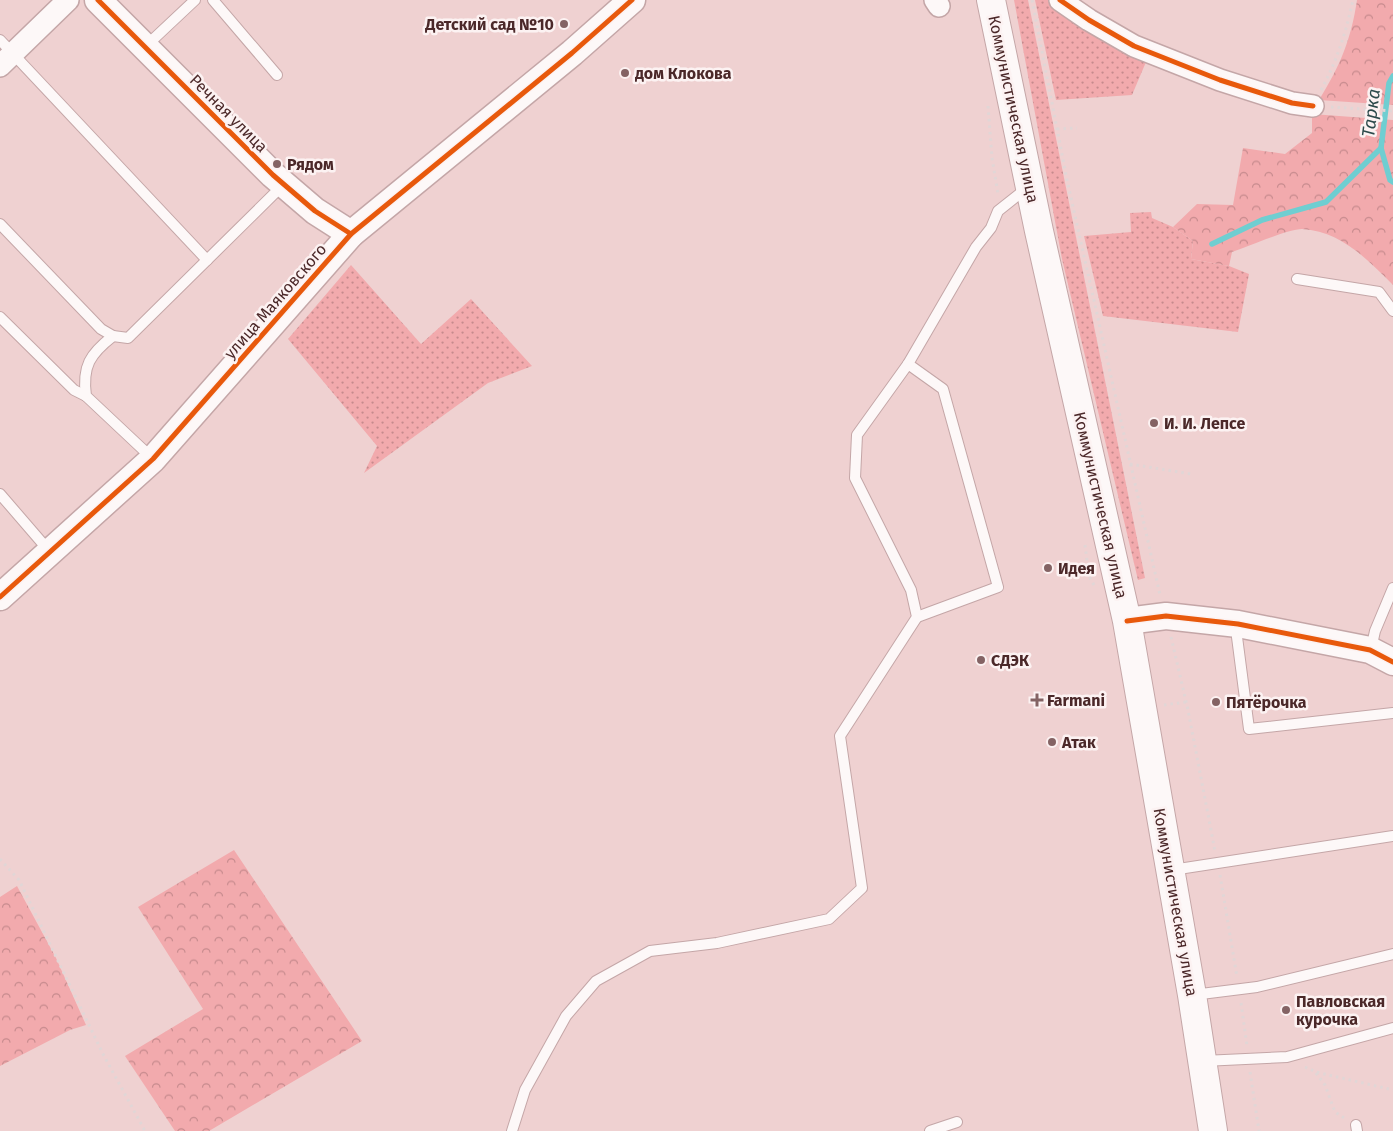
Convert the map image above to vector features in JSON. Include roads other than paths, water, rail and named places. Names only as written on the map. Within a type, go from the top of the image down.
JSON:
[{"type":"main road","name":"Коммунистическая улица","points":[[991,0],[1030,186],[1127,621],[1192,995],[1213,1131]]},
{"type":"street","points":[[4,53],[68,0]]},
{"type":"street","name":"Речная улица","points":[[98,0],[284,184],[315,211],[350,234]]},
{"type":"street","name":"улица Маяковского","points":[[0,597],[153,459],[350,234],[572,53],[632,0]]},
{"type":"street","points":[[1060,0],[1089,20],[1134,46],[1220,80],[1292,103],[1313,106]]},
{"type":"street","points":[[1127,621],[1166,616],[1238,624],[1370,650],[1393,662]]},
{"type":"lane","points":[[145,47],[195,0]]},
{"type":"lane","points":[[213,0],[277,75]]},
{"type":"lane","points":[[4,53],[207,260]]},
{"type":"lane","points":[[0,224],[101,329],[113,336],[128,338],[284,184]]},
{"type":"lane","points":[[917,617],[911,590],[855,478],[857,435],[908,364],[976,247],[991,228],[998,211],[1030,186]]},
{"type":"lane","points":[[1297,279],[1379,292],[1393,311]]},
{"type":"lane","points":[[0,317],[74,390],[86,396],[153,459]]},
{"type":"lane","points":[[86,396],[84,381],[86,366],[98,349],[113,336]]},
{"type":"lane","points":[[512,1131],[525,1090],[566,1016],[596,981],[650,951],[717,943],[829,919],[862,888],[840,736],[917,617],[998,587],[943,389],[908,364]]},
{"type":"lane","points":[[0,494],[51,553]]},
{"type":"lane","points":[[1370,650],[1375,631],[1393,588]]},
{"type":"lane","points":[[1238,624],[1237,636],[1249,729],[1393,713]]},
{"type":"lane","points":[[1171,871],[1393,836]]},
{"type":"lane","points":[[1192,995],[1239,989],[1393,954]]},
{"type":"lane","points":[[1202,1061],[1287,1057],[1393,1028]]},
{"type":"lane","points":[[930,1131],[957,1122]]},
{"type":"waterway","name":"Тарка","points":[[1393,76],[1389,83],[1381,148],[1390,180],[1393,182]]},
{"type":"waterway","points":[[1212,244],[1262,220],[1326,202],[1381,148]]},
{"type":"place","name":"Детский сад №10","points":[[564,24]]},
{"type":"place","name":"дом Клокова","points":[[625,73]]},
{"type":"place","name":"Рядом","points":[[277,164]]},
{"type":"place","name":"И. И. Лепсе","points":[[1154,423]]},
{"type":"place","name":"Идея","points":[[1048,568]]},
{"type":"place","name":"СДЭК","points":[[981,660]]},
{"type":"place","name":"Farmani","points":[[1037,700]]},
{"type":"place","name":"Пятёрочка","points":[[1216,702]]},
{"type":"place","name":"Атак","points":[[1052,742]]},
{"type":"place","name":"Павловская курочка","points":[[1286,1010]]}]
